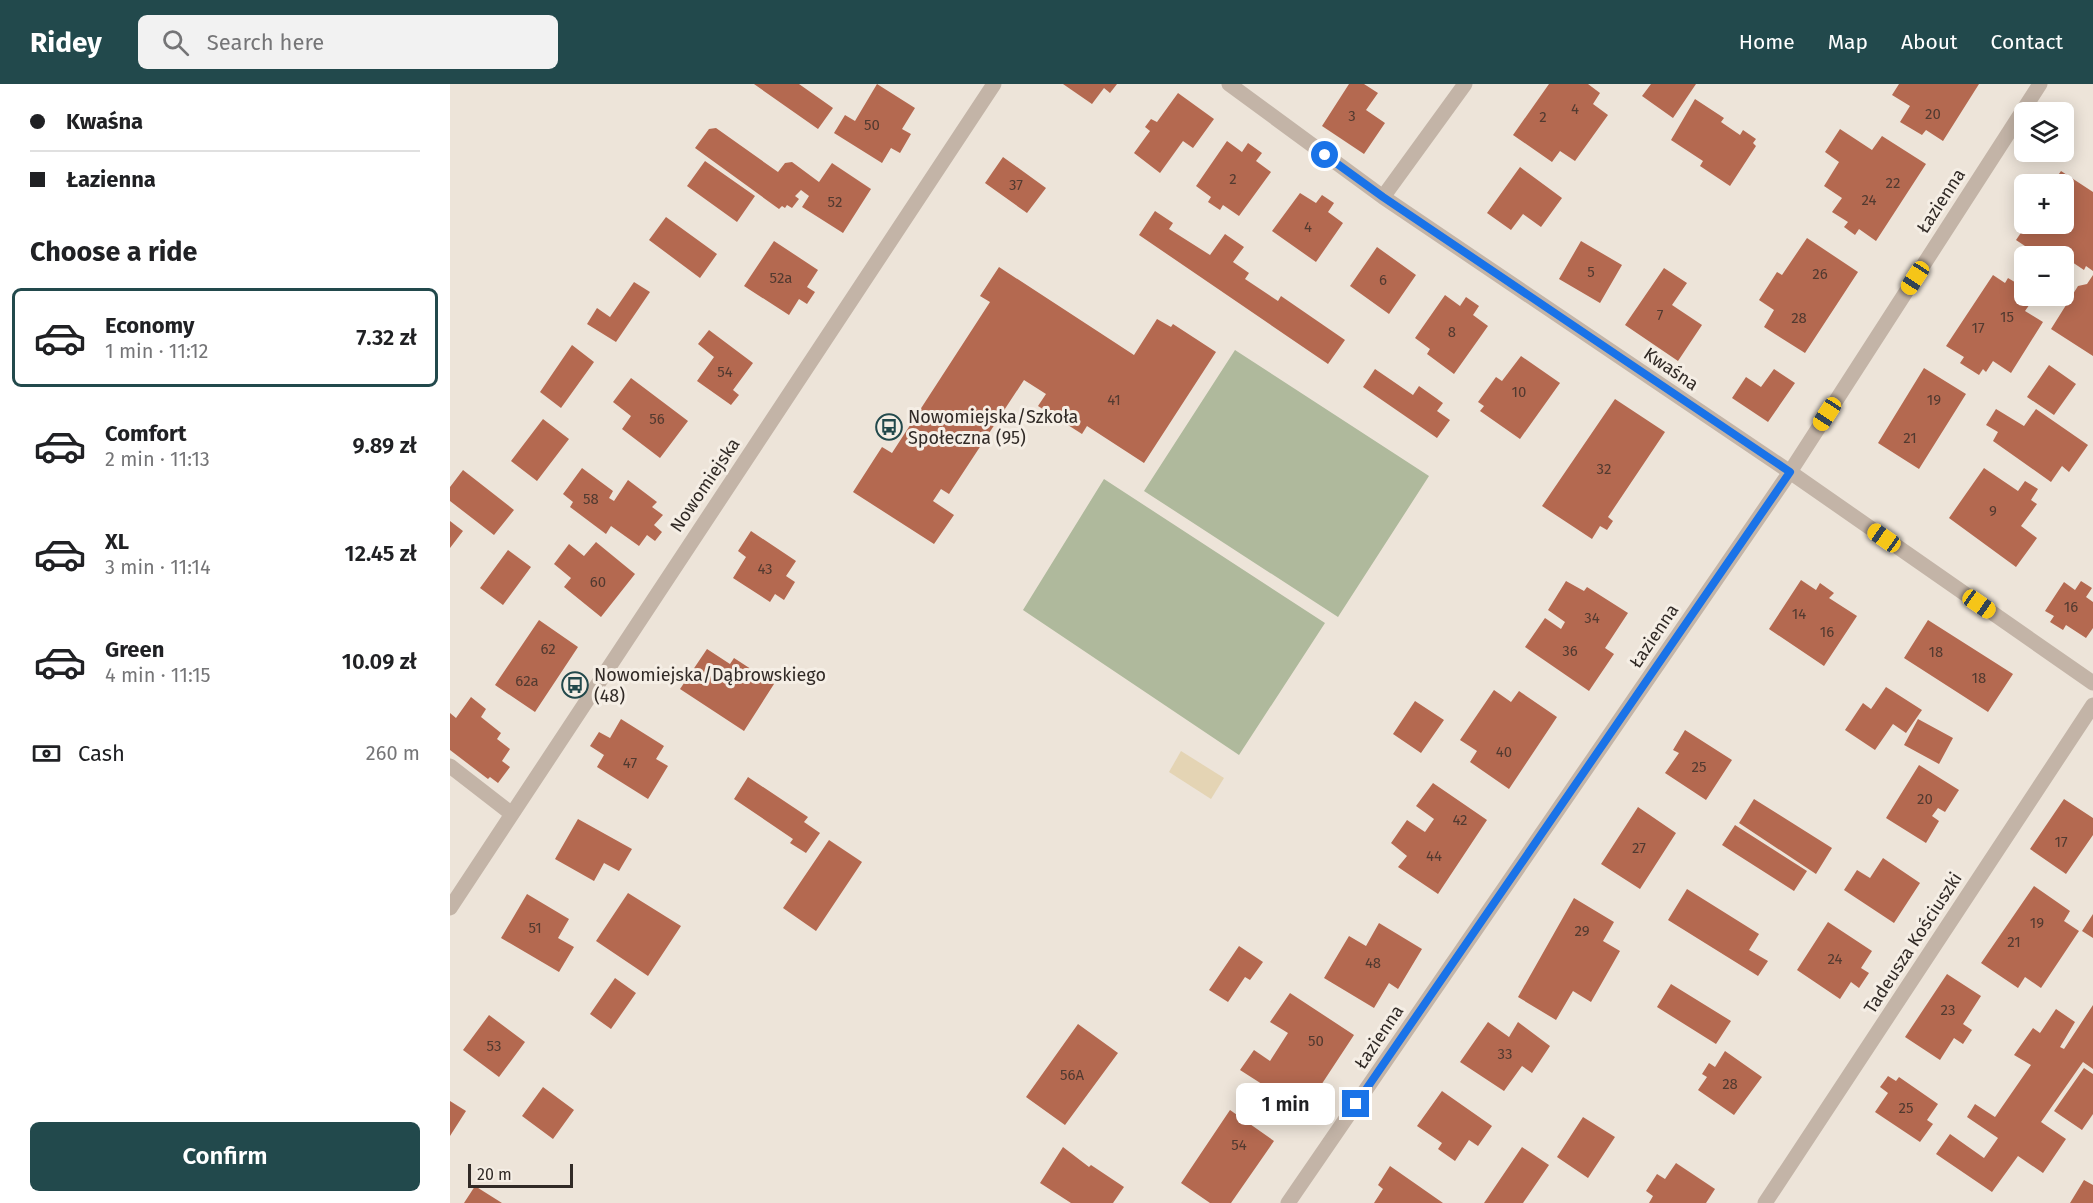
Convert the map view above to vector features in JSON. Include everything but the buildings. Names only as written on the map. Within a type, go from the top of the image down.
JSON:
[{"type":"street","name":"Nowomiejska","points":[[450,908],[994,84]]},
{"type":"street","name":"Kwaśna","points":[[1228,84],[1383,197],[1790,472],[2093,683]]},
{"type":"street","points":[[1383,197],[1465,84]]},
{"type":"street","name":"Łazienna","points":[[1288,1203],[1790,472],[2040,84]]},
{"type":"street","name":"Tadeusza Kościuszki","points":[[1765,1203],[2093,705]]},
{"type":"street","points":[[450,766],[512,814]]},
{"type":"green space","points":[[1235,350],[1429,476],[1338,617],[1144,491]]},
{"type":"green space","points":[[1104,479],[1325,623],[1239,755],[1023,610]]},
{"type":"sand","points":[[1181,751],[1224,778],[1211,799],[1169,772]]},
{"type":"place","name":"Nowomiejska/Szkoła Społeczna (95)","points":[[889,427]]},
{"type":"place","name":"Nowomiejska/Dąbrowskiego (48)","points":[[575,685]]},
{"type":"route","points":[[1325,155],[1383,197],[1790,472],[1356,1104]]}]
